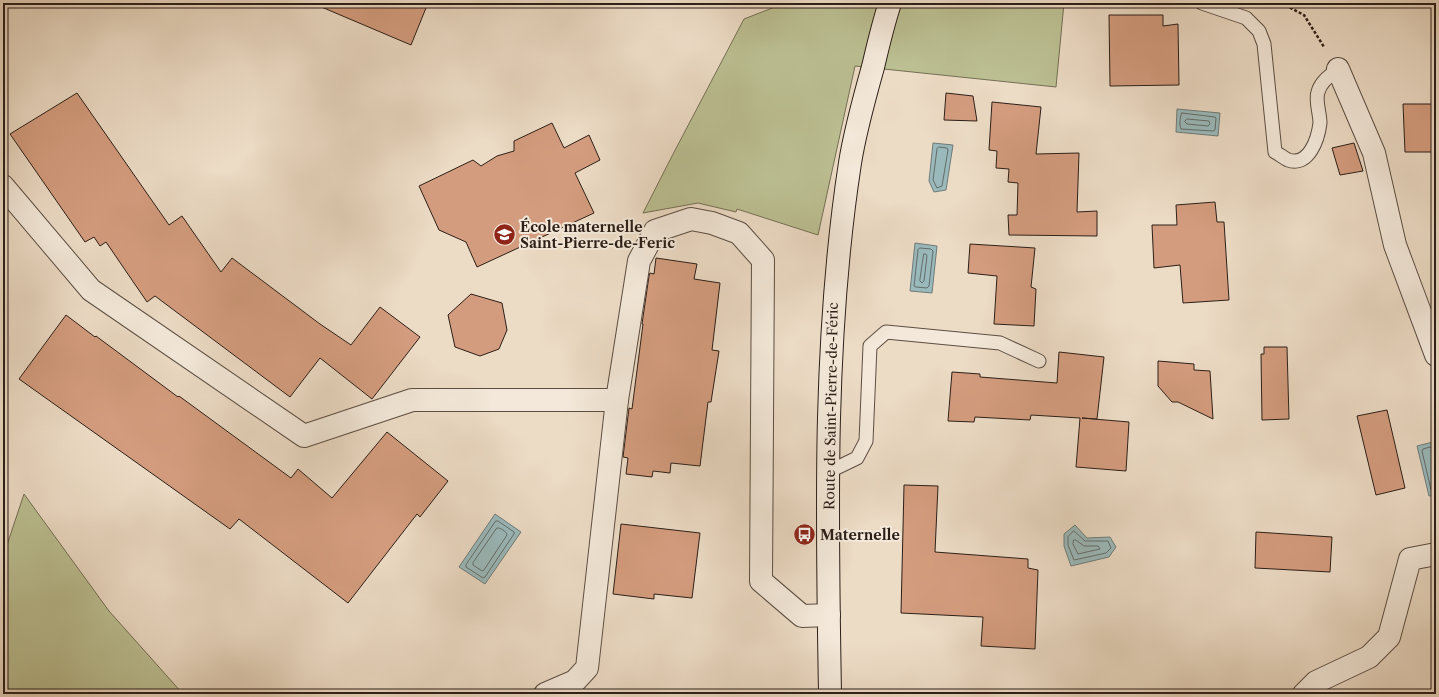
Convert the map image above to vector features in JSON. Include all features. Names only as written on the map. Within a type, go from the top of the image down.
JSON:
[{"type":"street","name":"Route de Saint-Pierre-de-Féric","points":[[830,694],[828,472],[830,370],[835,291],[850,161],[890,3]]},
{"type":"street","points":[[1338,69],[1374,154],[1395,245],[1436,355]]},
{"type":"street","points":[[3,186],[91,290],[304,436],[412,400],[617,400]]},
{"type":"street","points":[[545,694],[575,681],[587,668],[617,400],[639,261],[655,231],[690,219],[712,223],[739,233],[763,260],[761,581],[802,616],[829,615]]},
{"type":"street","points":[[1304,694],[1316,682],[1369,657],[1389,637],[1410,559],[1436,554]]},
{"type":"lane","points":[[1202,3],[1246,18],[1259,31],[1264,44],[1275,152],[1289,160],[1300,160],[1309,155],[1316,140],[1320,123],[1318,93],[1322,83],[1338,69]]},
{"type":"lane","points":[[828,472],[857,458],[866,441],[870,346],[886,332],[1000,343],[1039,361]]},
{"type":"path","points":[[1281,3],[1304,15],[1338,69]]},
{"type":"green space","points":[[785,3],[1064,3],[1056,87],[855,66],[818,235],[737,209],[736,212],[698,203],[643,213],[744,19]]},
{"type":"green space","points":[[24,494],[109,611],[183,694],[3,694],[3,557]]},
{"type":"water","points":[[1177,109],[1220,113],[1218,136],[1176,132]]},
{"type":"water","points":[[933,143],[953,145],[946,190],[934,192],[929,181]]},
{"type":"water","points":[[915,243],[937,246],[932,293],[910,291]]},
{"type":"water","points":[[1433,442],[1436,453],[1436,495],[1429,496],[1417,446]]},
{"type":"water","points":[[495,514],[521,532],[485,584],[459,567]]},
{"type":"water","points":[[1075,525],[1087,538],[1110,537],[1116,547],[1109,557],[1071,566],[1064,546],[1064,534]]},
{"type":"building","points":[[312,3],[428,3],[411,45]]},
{"type":"building","points":[[1109,15],[1163,15],[1163,26],[1178,24],[1179,85],[1110,86]]},
{"type":"building","points":[[77,93],[169,225],[182,216],[221,272],[232,258],[320,324],[351,345],[380,307],[420,337],[372,399],[320,358],[290,397],[155,296],[147,302],[106,242],[100,246],[94,237],[85,242],[10,134]]},
{"type":"building","points":[[946,93],[973,96],[977,121],[944,120]]},
{"type":"building","points":[[992,102],[1041,107],[1036,154],[1079,153],[1077,212],[1097,211],[1097,236],[1009,235],[1008,215],[1017,215],[1018,183],[1008,182],[1009,169],[996,168],[997,151],[989,150]]},
{"type":"building","points":[[1403,104],[1436,104],[1436,152],[1405,152]]},
{"type":"building","points":[[552,123],[564,148],[589,135],[600,160],[575,173],[594,213],[477,267],[466,242],[439,230],[419,186],[473,160],[481,166],[497,156],[514,151],[514,141]]},
{"type":"building","points":[[1354,143],[1363,171],[1340,175],[1332,148]]},
{"type":"building","points":[[1215,202],[1217,222],[1224,222],[1229,300],[1183,303],[1180,265],[1154,268],[1152,225],[1177,225],[1176,205]]},
{"type":"building","points":[[970,244],[1035,248],[1031,287],[1036,289],[1034,326],[994,324],[997,276],[968,273]]},
{"type":"building","points":[[656,258],[697,264],[694,279],[720,283],[712,350],[719,351],[711,402],[708,402],[700,466],[671,463],[670,473],[653,471],[652,477],[626,474],[628,458],[623,457],[629,408],[632,409],[649,276],[650,273],[654,274]]},
{"type":"building","points":[[471,294],[502,303],[507,330],[499,349],[480,356],[455,347],[448,315]]},
{"type":"building","points":[[66,315],[291,478],[298,469],[332,498],[387,432],[448,481],[420,517],[417,514],[348,603],[239,519],[230,529],[19,379]]},
{"type":"building","points":[[1264,347],[1287,347],[1289,419],[1262,420],[1261,354],[1264,354]]},
{"type":"building","points":[[1059,352],[1104,357],[1097,419],[1082,418],[1129,422],[1126,471],[1076,467],[1080,418],[1031,415],[1030,420],[975,417],[974,422],[948,421],[952,372],[980,374],[980,377],[1057,383]]},
{"type":"building","points":[[1158,361],[1194,364],[1194,370],[1210,371],[1213,419],[1178,402],[1172,402],[1158,386]]},
{"type":"building","points":[[1387,410],[1405,488],[1376,495],[1357,416]]},
{"type":"building","points":[[904,485],[938,486],[935,552],[1028,559],[1028,568],[1038,570],[1035,649],[981,646],[983,617],[901,613]]},
{"type":"building","points":[[621,524],[700,533],[692,598],[654,594],[654,599],[613,594]]},
{"type":"building","points":[[1256,532],[1332,537],[1330,572],[1255,568]]},
{"type":"place","name":"École maternelle Saint-Pierre-de-Feric","points":[[505,235]]},
{"type":"place","name":"Maternelle","points":[[804,535]]}]
